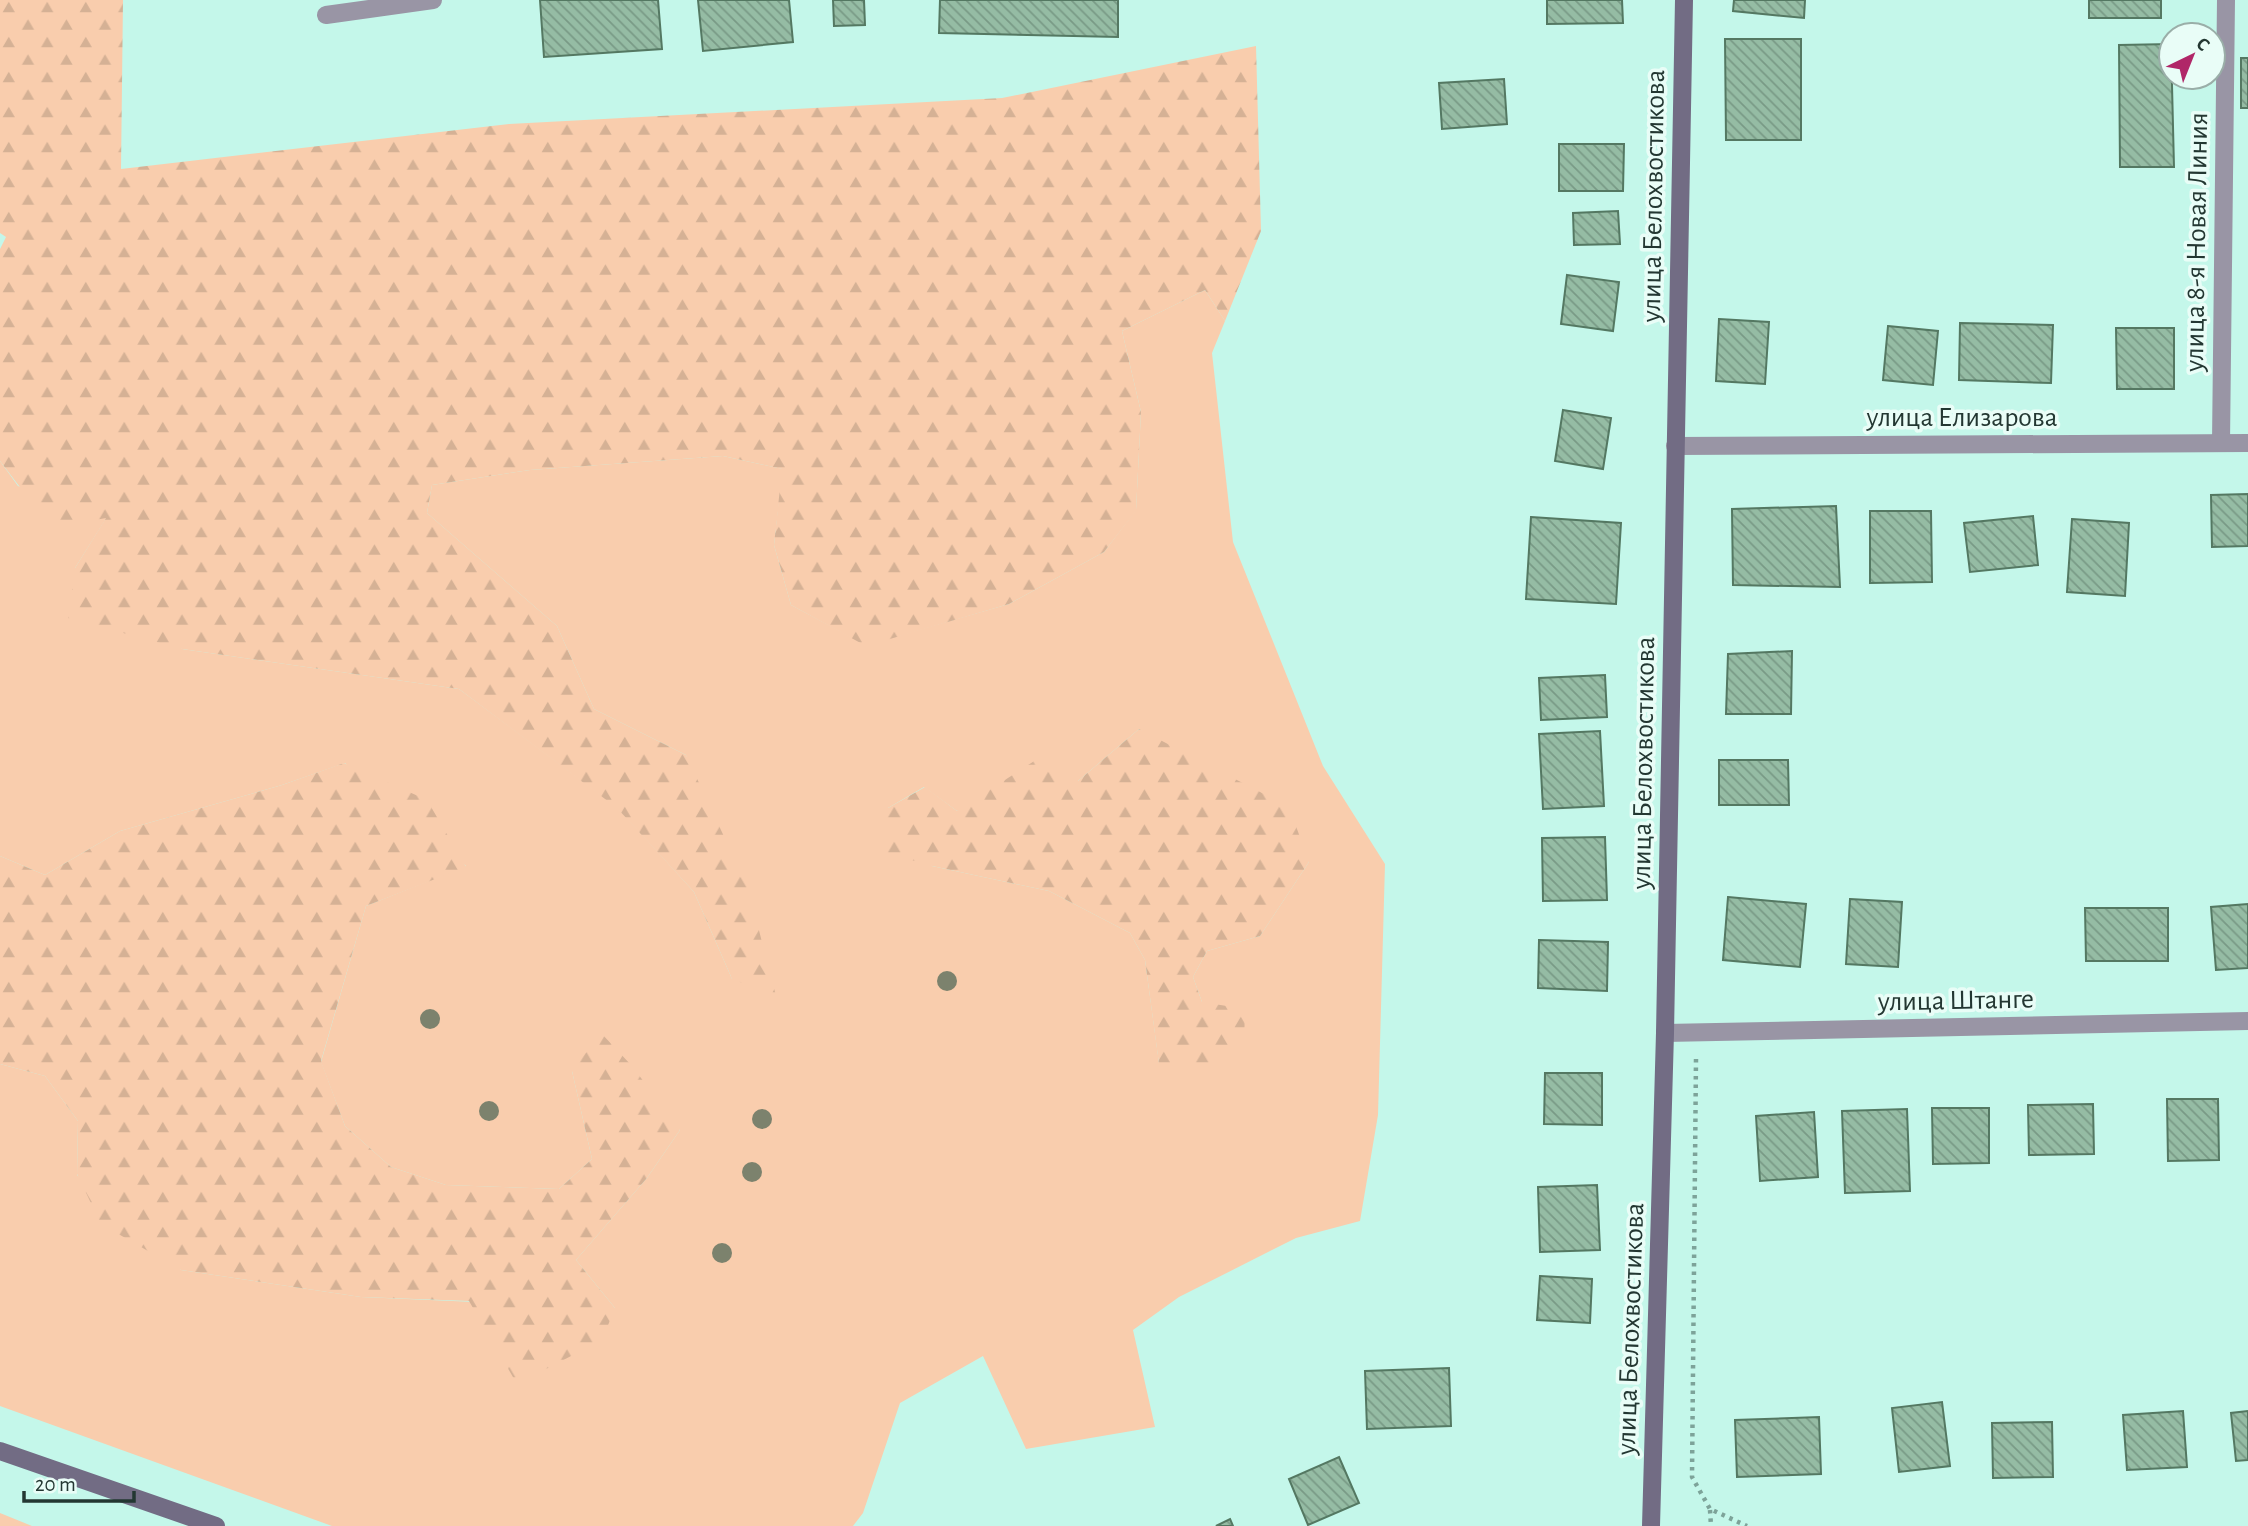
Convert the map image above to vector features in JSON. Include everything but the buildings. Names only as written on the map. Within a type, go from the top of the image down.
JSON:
[{"type":"main road","name":"улица Белохвостикова","points":[[1651,1526],[1665,1033],[1684,0]]},
{"type":"main road","points":[[0,1451],[216,1526]]},
{"type":"street","points":[[327,15],[433,0]]},
{"type":"street","name":"улица 8-я Новая Линия","points":[[2221,443],[2226,0]]},
{"type":"street","name":"улица Елизарова","points":[[1675,446],[2248,443]]},
{"type":"street","name":"улица Штанге","points":[[1665,1033],[2248,1021]]},
{"type":"path","points":[[1710,1509],[1711,1526]]},
{"type":"green space","points":[[0,0],[123,0],[121,169],[509,124],[1002,98],[1256,46],[1261,231],[1225,321],[1205,290],[1122,331],[1141,412],[1136,511],[1104,552],[1009,604],[866,646],[791,605],[774,545],[782,469],[723,456],[530,470],[432,485],[427,513],[557,626],[594,709],[686,755],[748,888],[776,996],[732,979],[694,892],[617,808],[459,689],[182,649],[68,618],[75,568],[106,518],[51,528],[0,461],[0,249],[6,237],[0,233]]},
{"type":"green space","points":[[1205,290],[1225,321],[1212,353],[1233,542],[1323,766],[1385,864],[1378,1115],[1360,1221],[1296,1238],[1179,1297],[1133,1330],[1155,1427],[1026,1449],[983,1356],[900,1403],[863,1513],[853,1526],[332,1526],[0,1406],[0,1064],[45,1076],[78,1121],[77,1175],[181,1270],[361,1297],[615,1308],[576,1260],[647,1178],[680,1130],[572,1071],[592,1159],[559,1189],[446,1185],[391,1167],[345,1126],[321,1062],[366,906],[466,866],[345,763],[282,785],[120,831],[45,875],[0,856],[0,461],[18,486],[107,517],[75,568],[182,649],[459,689],[617,807],[694,892],[732,979],[686,755],[594,709],[557,626],[427,513],[432,485],[530,470],[723,456],[783,469],[774,545],[791,605],[866,645],[1009,604],[1104,552],[1136,510],[1141,412],[1122,331]],"holes":[[[1139,729],[1309,862],[1260,936],[1207,951],[1193,977],[1202,1002],[1159,1063],[1145,960],[1130,933],[1049,891],[932,866],[888,808],[924,787],[957,811],[1078,781]]]},
{"type":"green space","points":[[1139,729],[1289,807],[1309,862],[1260,936],[1207,951],[1193,977],[1202,1002],[1245,1009],[1244,1044],[1227,1067],[1159,1064],[1145,960],[1130,933],[1049,891],[932,866],[881,851],[888,808],[925,787],[957,811],[1042,756],[1078,781]]},
{"type":"green space","points":[[344,763],[427,800],[466,867],[366,906],[321,1061],[345,1126],[391,1167],[446,1185],[559,1189],[592,1159],[572,1071],[601,1033],[632,1066],[680,1130],[647,1178],[576,1260],[615,1308],[602,1340],[517,1384],[469,1301],[361,1297],[181,1270],[101,1224],[77,1174],[78,1121],[45,1076],[0,1064],[0,856],[45,875],[120,831],[282,785]]},
{"type":"green space","points":[[0,1513],[32,1526],[0,1526]]}]
